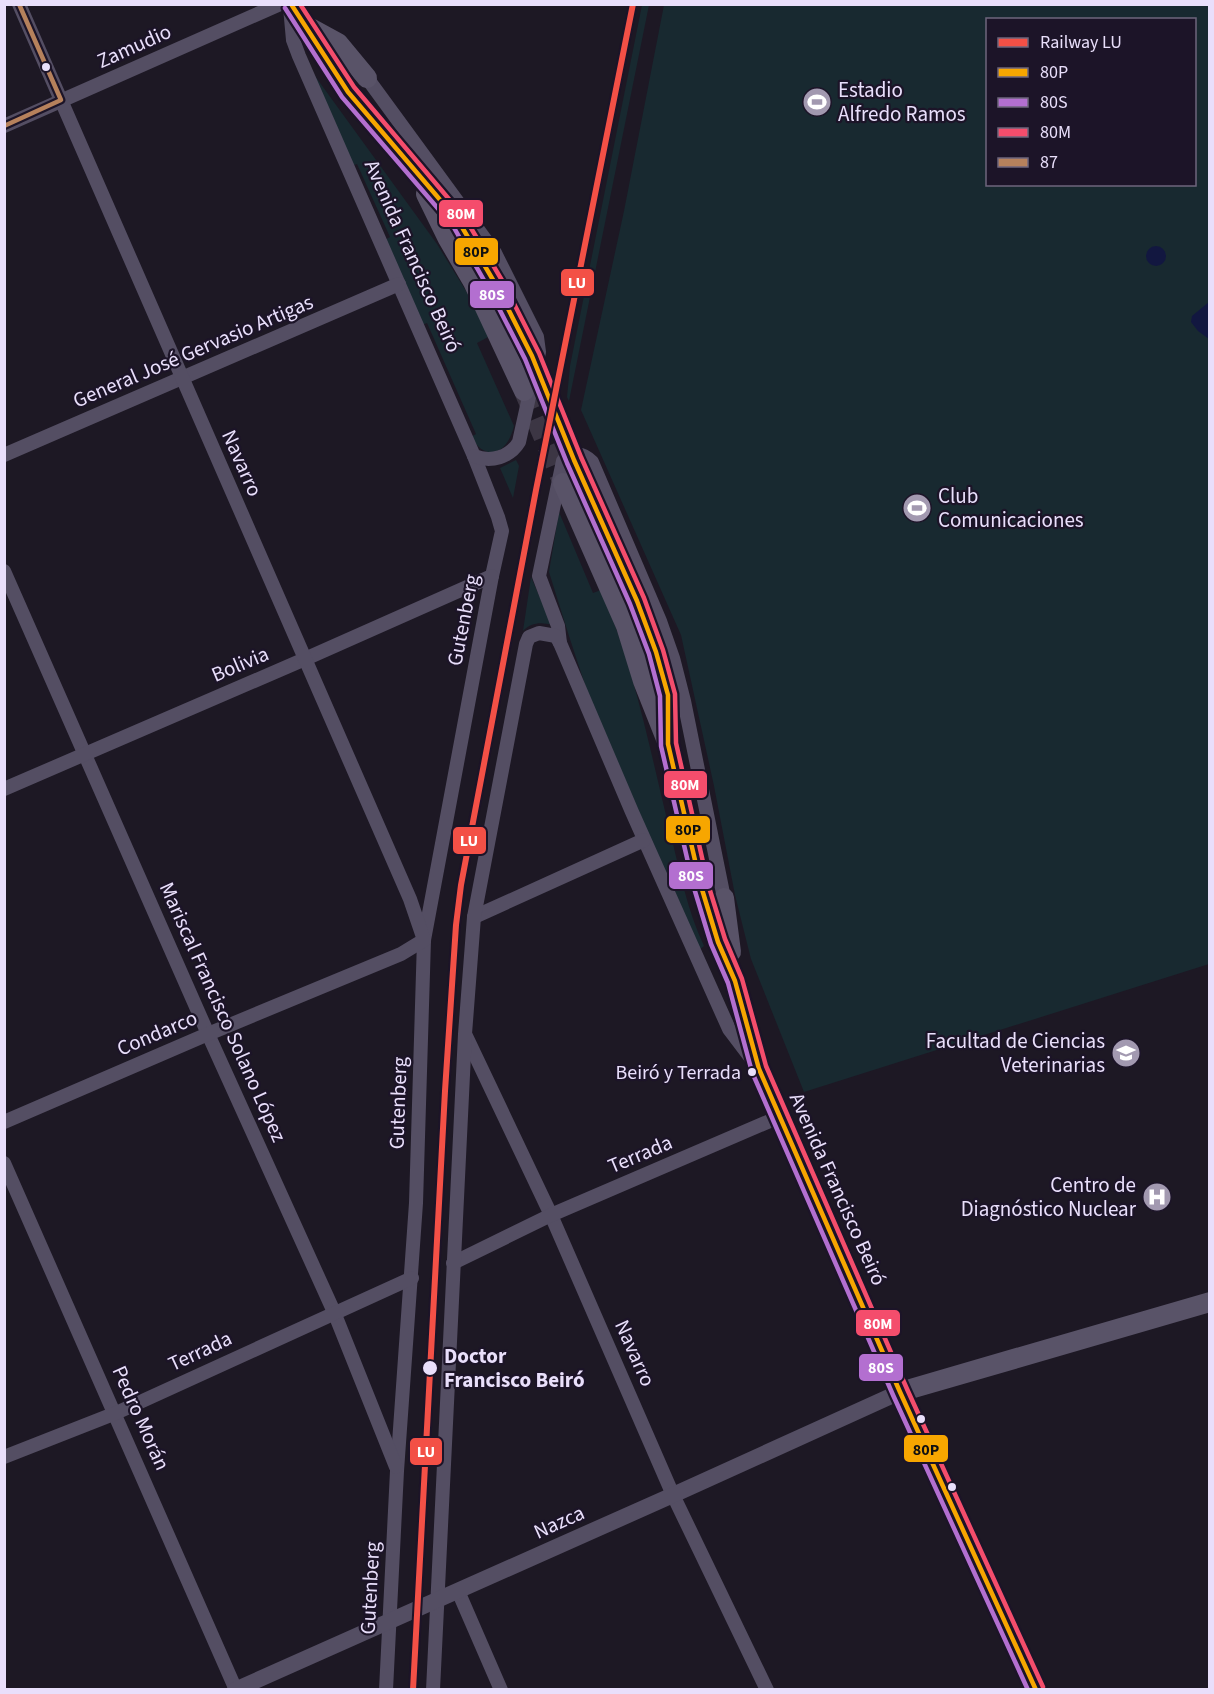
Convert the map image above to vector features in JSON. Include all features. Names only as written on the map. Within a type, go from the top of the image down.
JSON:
[{"type":"main road","name":"Avenida Francisco Beiró","points":[[290,4],[348,92],[410,162]]},
{"type":"main road","points":[[302,24],[338,43],[367,78]]},
{"type":"main road","points":[[410,162],[459,222],[496,285],[532,356]]},
{"type":"main road","points":[[410,162],[448,240],[473,282],[524,391]]},
{"type":"main road","points":[[574,460],[637,601],[656,652],[668,695],[668,744]]},
{"type":"main road","points":[[563,483],[626,626],[668,744],[706,906],[735,981]]},
{"type":"main road","points":[[724,898],[735,981]]},
{"type":"main road","name":"Avenida Francisco Beiró","points":[[735,981],[759,1068],[779,1117],[900,1392],[1036,1689]]},
{"type":"main road","points":[[900,1392],[1209,1302]]},
{"type":"street","name":"Navarro","points":[[19,4],[410,899],[424,940]]},
{"type":"street","name":"Zamudio","points":[[4,126],[280,4]]},
{"type":"street","name":"Avenida Francisco Beiró","points":[[290,4],[293,40],[299,56],[474,456],[501,525]]},
{"type":"street","points":[[367,78],[495,253],[537,338],[539,352],[519,442],[510,452],[493,459],[474,456]]},
{"type":"street","name":"General José Gervasio Artigas","points":[[4,455],[399,284]]},
{"type":"street","name":"Avenida Francisco Beiró","points":[[724,898],[684,701],[666,636],[592,462],[585,456],[572,453],[563,461],[539,573],[558,626],[561,643],[644,840],[729,1029],[759,1068]]},
{"type":"street","name":"Gutenberg","points":[[386,1689],[416,1203],[424,940],[502,531],[501,525]]},
{"type":"street","name":"Mariscal Francisco Solano López","points":[[4,571],[208,1034],[334,1312],[398,1471]]},
{"type":"street","name":"Bolivia","points":[[4,789],[492,576]]},
{"type":"street","points":[[433,1689],[465,1034],[474,917],[526,644],[529,637],[539,633],[556,636],[561,643]]},
{"type":"street","points":[[474,917],[644,840]]},
{"type":"street","name":"Condarco","points":[[4,1122],[401,954],[424,940]]},
{"type":"street","name":"Navarro","points":[[465,1034],[551,1215],[674,1495],[767,1689]]},
{"type":"street","name":"Terrada","points":[[453,1263],[551,1215],[779,1117]]},
{"type":"street","name":"Pedro Morán","points":[[4,1163],[236,1689]]},
{"type":"street","name":"Terrada","points":[[4,1457],[116,1413],[412,1278]]},
{"type":"street","name":"Nazca","points":[[236,1689],[458,1592],[900,1392]]},
{"type":"street","points":[[458,1592],[501,1689]]},
{"type":"shaded area","points":[[642,5],[649,5],[569,401],[567,397],[570,366]]},
{"type":"shaded area","name":"Club Comunicaciones","points":[[664,5],[1209,5],[1209,964],[804,1092],[751,959],[735,895],[681,635],[581,410],[624,211]]},
{"type":"shaded area","points":[[315,76],[437,244],[490,336],[477,343],[514,426],[507,442],[496,451],[484,450],[471,437],[476,434],[427,323],[422,325],[385,240],[390,237],[357,164],[351,166],[313,77]]},
{"type":"shaded area","points":[[1152,246],[1160,246],[1166,252],[1166,260],[1160,266],[1152,266],[1146,260],[1146,252]]},
{"type":"shaded area","points":[[1209,302],[1209,339],[1191,322],[1192,316]]},
{"type":"shaded area","points":[[516,460],[519,466],[513,498],[500,468]]},
{"type":"shaded area","points":[[559,512],[593,593],[601,590],[623,649],[641,710],[684,890],[704,946],[699,950],[594,712],[569,636],[549,572]]},
{"type":"shaded area","points":[[531,577],[552,625],[537,624],[523,631]]},
{"type":"tunnel","points":[[532,356],[574,460]]},
{"type":"tunnel","points":[[524,391],[563,483]]},
{"type":"rail line","name":"LU","points":[[413,1690],[445,1091],[456,925],[461,885],[536,490],[633,4]]},
{"type":"transit line","name":"87","points":[[4,126],[61,100],[19,4]]},
{"type":"transit line","name":"80P","points":[[291,4],[348,92],[459,222],[496,285],[532,356],[574,460],[637,601],[656,652],[668,695],[668,744],[701,886],[718,942],[735,981],[759,1069],[900,1392],[1036,1690]]},
{"type":"transit line","name":"80M","points":[[300,4],[354,87],[465,218],[503,282],[539,353],[581,457],[644,598],[663,650],[675,694],[676,743],[708,884],[725,939],[742,979],[766,1066],[907,1389],[1043,1687]]},
{"type":"transit line","name":"80S","points":[[285,8],[342,97],[453,226],[525,359],[567,463],[630,604],[649,654],[660,696],[661,746],[694,888],[711,944],[728,983],[752,1072],[893,1395],[1028,1690]]},
{"type":"place","name":"Estadio Alfredo Ramos","points":[[817,102]]},
{"type":"place","name":"Club Comunicaciones","points":[[917,508]]},
{"type":"place","name":"Facultad de Ciencias Veterinarias","points":[[1126,1053]]},
{"type":"place","name":"Beiró y Terrada","points":[[752,1072]]},
{"type":"place","name":"Centro de Diagnóstico Nuclear","points":[[1157,1197]]},
{"type":"place","name":"Doctor Francisco Beiró","points":[[430,1368]]}]
